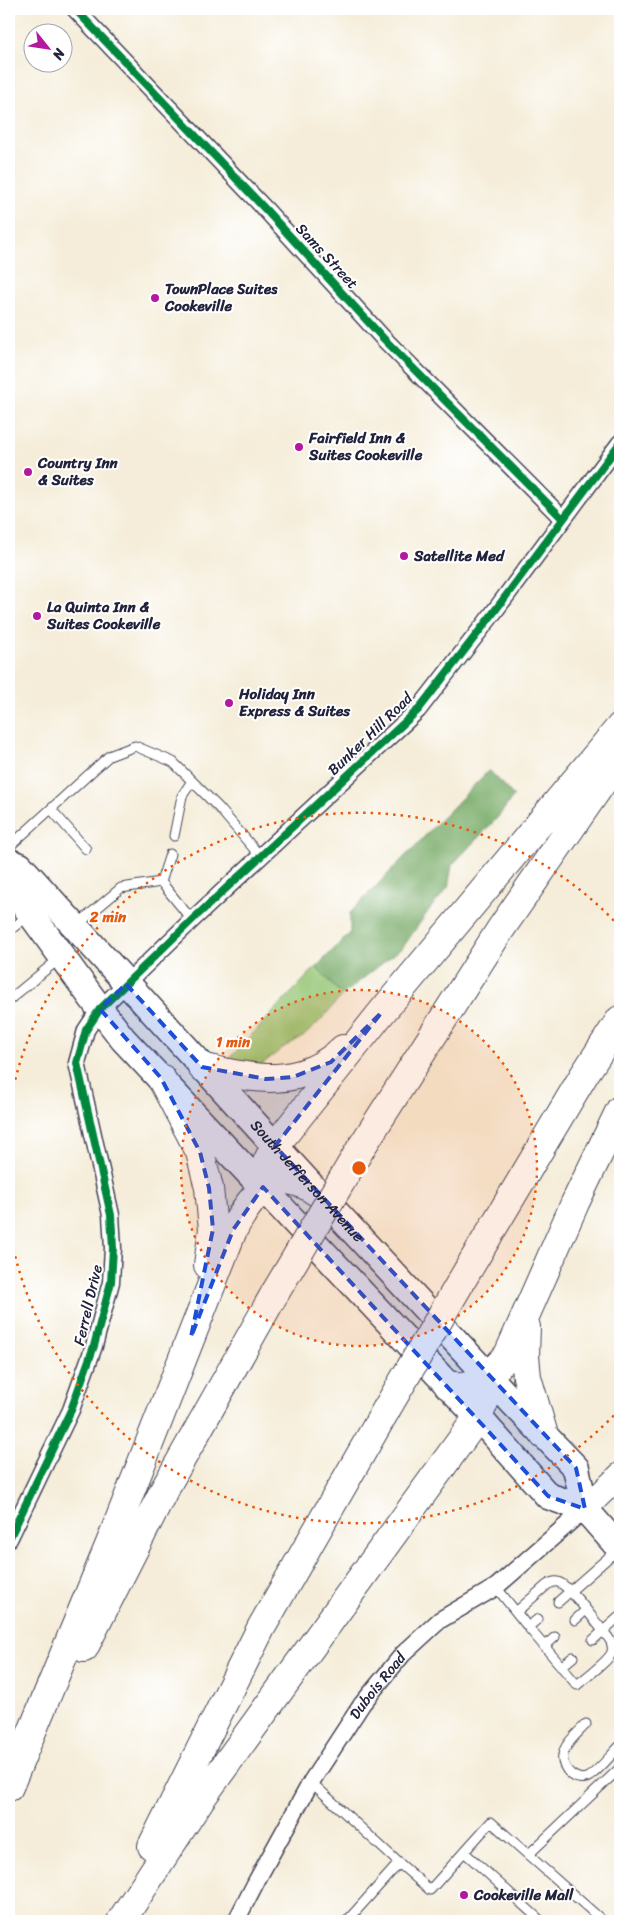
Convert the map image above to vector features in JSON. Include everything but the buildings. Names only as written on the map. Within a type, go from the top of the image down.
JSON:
[{"type":"highway","points":[[264,1188],[267,1162],[275,1146],[382,1012],[620,727]]},
{"type":"highway","points":[[9,1797],[164,1490],[275,1293],[361,1148],[500,930],[620,757]]},
{"type":"highway","points":[[202,1067],[230,1074],[266,1079],[293,1077],[331,1062],[382,1012]]},
{"type":"highway","points":[[115,1921],[261,1628],[469,1268],[584,1075],[620,1020]]},
{"type":"highway","points":[[161,1078],[200,1152],[209,1188],[213,1229],[207,1272],[191,1336]]},
{"type":"highway","points":[[448,1385],[472,1386],[508,1355],[575,1203],[620,1110]]},
{"type":"highway","points":[[9,1787],[111,1541],[233,1230],[248,1205],[264,1188],[282,1179],[299,1182],[318,1193]]},
{"type":"highway","points":[[526,1312],[526,1377],[544,1435]]},
{"type":"highway","points":[[121,1921],[200,1800],[478,1417],[488,1393],[487,1375]]},
{"type":"main road","name":"South Jefferson Avenue","points":[[9,862],[20,866],[318,1193],[576,1468],[586,1510]]},
{"type":"main road","name":"South Jefferson Avenue","points":[[9,884],[123,1039],[478,1417],[548,1496],[586,1510],[618,1544]]},
{"type":"street","name":"Sams Street","points":[[75,9],[266,210],[383,338],[562,520]]},
{"type":"street","name":"Bunker Hill Road","points":[[100,1009],[192,920],[418,710],[620,443]]},
{"type":"street","name":"Ferrell Drive","points":[[9,1539],[71,1410],[94,1346],[110,1282],[113,1248],[111,1215],[77,1063],[86,1030],[100,1009]]},
{"type":"street","points":[[586,1510],[620,1475]]},
{"type":"street","name":"Dubois Road","points":[[236,1921],[311,1782],[362,1704],[403,1654],[440,1620],[496,1588],[586,1510]]},
{"type":"lane","points":[[9,847],[109,756],[135,746],[173,762],[219,808],[261,857]]},
{"type":"lane","points":[[174,836],[182,796],[192,781]]},
{"type":"lane","points":[[51,809],[86,849]]},
{"type":"lane","points":[[161,882],[170,854]]},
{"type":"lane","points":[[75,927],[118,884],[161,882]]},
{"type":"lane","points":[[161,882],[192,920]]},
{"type":"lane","points":[[9,931],[30,913]]},
{"type":"lane","points":[[9,1000],[62,957]]},
{"type":"lane","points":[[558,1602],[618,1544]]},
{"type":"lane","points":[[496,1588],[561,1667],[577,1685],[608,1658],[612,1651],[611,1641],[586,1610],[559,1582],[552,1582],[516,1612]]},
{"type":"lane","points":[[575,1620],[586,1610]]},
{"type":"lane","points":[[592,1640],[620,1616]]},
{"type":"lane","points":[[528,1627],[538,1619]]},
{"type":"lane","points":[[544,1646],[555,1637]]},
{"type":"lane","points":[[561,1667],[573,1657]]},
{"type":"lane","points":[[586,1724],[565,1748],[562,1756],[563,1764],[576,1778],[581,1780],[589,1777],[620,1746]]},
{"type":"lane","points":[[528,1855],[620,1768]]},
{"type":"lane","points":[[311,1782],[430,1890],[491,1822],[603,1921]]},
{"type":"lane","points":[[464,1852],[541,1921]]},
{"type":"lane","points":[[347,1921],[399,1863]]},
{"type":"highlighted area","points":[[126,984],[202,1067],[266,1079],[293,1077],[331,1062],[382,1012],[275,1146],[576,1468],[585,1509],[548,1496],[263,1187],[233,1230],[191,1337],[213,1229],[209,1188],[200,1152],[161,1078],[100,1009]]},
{"type":"green space","points":[[489,770],[514,796],[498,817],[452,865],[448,888],[429,910],[403,947],[342,995],[316,967],[350,933],[350,913]]},
{"type":"green space","points":[[316,967],[342,995],[322,1019],[305,1035],[283,1048],[258,1067],[224,1064]]},
{"type":"cycle path","points":[[75,9],[266,210],[383,338],[563,519]]},
{"type":"cycle path","points":[[9,1539],[71,1410],[94,1346],[111,1282],[113,1248],[111,1215],[77,1063],[86,1030],[100,1009],[192,920],[418,710],[491,616],[620,443]]},
{"type":"place","name":"TownPlace Suites Cookeville","points":[[155,298]]},
{"type":"place","name":"Fairfield Inn & Suites Cookeville","points":[[299,447]]},
{"type":"place","name":"Country Inn & Suites","points":[[28,472]]},
{"type":"place","name":"Satellite Med","points":[[404,556]]},
{"type":"place","name":"La Quinta Inn & Suites Cookeville","points":[[37,616]]},
{"type":"place","name":"Holiday Inn Express & Suites","points":[[229,703]]},
{"type":"place","name":"Cookeville Mall","points":[[464,1895]]}]
